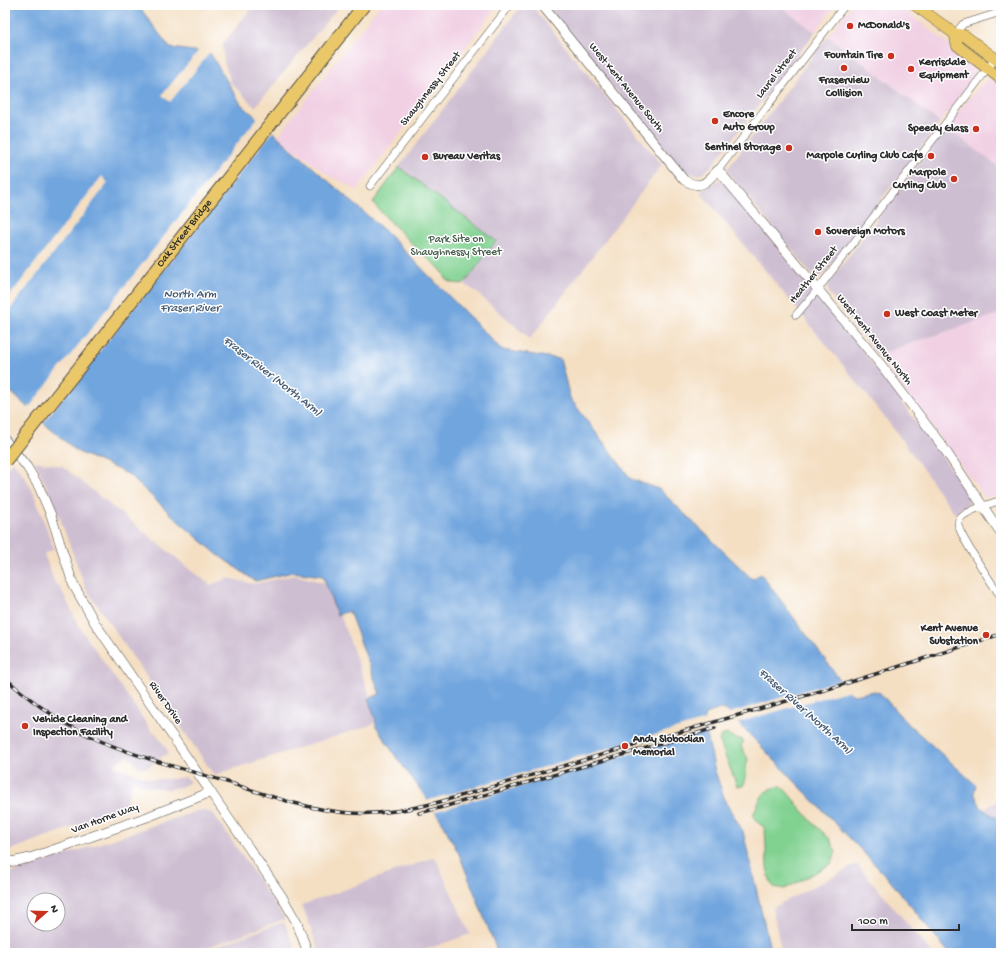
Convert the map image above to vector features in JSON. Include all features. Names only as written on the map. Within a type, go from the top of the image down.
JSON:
[{"type":"highway","name":"Oak Street Bridge","points":[[5,448],[88,345],[355,5]]},
{"type":"highway","name":"Oak Street Bridge","points":[[5,461],[364,5]]},
{"type":"main road","points":[[915,5],[955,34],[965,36],[998,61]]},
{"type":"main road","points":[[955,34],[958,44],[1001,79]]},
{"type":"street","name":"Shaughnessy Street","points":[[370,186],[510,5]]},
{"type":"street","name":"West Kent Avenue South","points":[[542,5],[684,180],[692,184]]},
{"type":"street","name":"Laurel Street","points":[[692,184],[699,186],[718,170],[845,5]]},
{"type":"street","points":[[955,34],[963,24],[1001,12]]},
{"type":"street","name":"Heather Street","points":[[796,315],[818,289],[988,68],[998,61]]},
{"type":"street","name":"West Kent Avenue North","points":[[718,170],[886,372],[943,447],[1001,533]]},
{"type":"street","name":"River Drive","points":[[5,440],[20,458],[44,497],[67,568],[85,607],[290,909],[308,953]]},
{"type":"street","points":[[1001,500],[974,509],[958,522],[958,527],[964,539],[1001,597]]},
{"type":"street","name":"Van Horne Way","points":[[5,862],[16,862],[30,858],[147,817],[211,792]]},
{"type":"shaded area","points":[[254,5],[340,5],[255,107],[231,83],[224,62],[223,44]]},
{"type":"shaded area","points":[[380,5],[498,5],[357,190],[325,173],[278,136]]},
{"type":"shaded area","points":[[522,5],[531,5],[662,165],[530,339],[475,291],[464,284],[496,242],[399,167]]},
{"type":"shaded area","points":[[546,5],[779,5],[815,32],[714,163],[704,173],[696,175],[685,171],[675,163]]},
{"type":"shaded area","points":[[779,5],[835,5],[815,32]]},
{"type":"shaded area","points":[[852,5],[898,5],[974,64],[975,71],[972,79],[940,123],[828,36]]},
{"type":"shaded area","points":[[828,36],[940,123],[823,275],[815,278],[728,173],[727,169]]},
{"type":"shaded area","points":[[989,79],[1001,86],[1001,169],[946,127],[979,87]]},
{"type":"shaded area","points":[[946,127],[1001,169],[1001,313],[877,355],[828,292],[828,284]]},
{"type":"shaded area","points":[[718,180],[723,181],[861,348],[970,494],[971,500],[955,514],[897,433],[834,354],[700,192]]},
{"type":"shaded area","points":[[1001,313],[1001,494],[988,498],[984,496],[877,355]]},
{"type":"shaded area","points":[[13,461],[26,479],[34,494],[54,549],[44,554],[55,583],[60,587],[80,628],[153,733],[155,732],[169,752],[147,768],[139,767],[127,755],[114,766],[151,779],[173,779],[185,777],[190,781],[178,788],[164,789],[147,787],[133,782],[124,808],[8,851],[5,850],[5,470]]},
{"type":"shaded area","points":[[35,461],[62,466],[210,585],[228,578],[254,584],[295,575],[329,584],[379,721],[365,727],[214,775],[86,589],[56,508]]},
{"type":"shaded area","points":[[1001,800],[1001,825],[997,818],[982,809]]},
{"type":"shaded area","points":[[200,810],[213,813],[285,919],[192,953],[5,953],[5,875]]},
{"type":"shaded area","points":[[435,857],[470,934],[416,953],[320,953],[302,905]]},
{"type":"shaded area","points":[[857,864],[932,953],[782,953],[772,908]]},
{"type":"shaded area","points":[[284,922],[297,953],[197,953]]},
{"type":"green space","name":"Park Site on Shaughnessy Street","points":[[399,167],[496,241],[464,284],[453,283],[447,280],[442,271],[413,245],[373,202]]},
{"type":"green space","points":[[727,734],[744,741],[741,746],[748,759],[746,766],[746,779],[743,786],[737,786],[719,740],[721,736]]},
{"type":"green space","points":[[782,786],[813,823],[829,838],[836,852],[831,864],[785,889],[774,887],[771,884],[767,867],[765,828],[757,822],[753,815],[760,799],[766,792],[775,787]]},
{"type":"water","name":"North Arm Fraser River","points":[[5,5],[138,5],[170,48],[210,53],[241,104],[385,231],[502,350],[560,359],[570,398],[631,479],[659,489],[752,579],[761,574],[850,693],[855,695],[874,691],[880,693],[905,721],[976,785],[974,793],[982,809],[997,818],[1001,825],[1001,953],[949,953],[887,877],[726,710],[720,709],[706,714],[704,722],[715,771],[726,803],[743,831],[771,953],[498,953],[459,854],[441,820],[376,726],[376,720],[368,699],[380,694],[349,611],[337,615],[323,576],[293,572],[255,581],[218,555],[177,520],[128,474],[78,452],[47,426],[9,390],[5,384]]},
{"type":"pier","points":[[199,50],[211,51],[170,102],[162,95]]},
{"type":"pier","points":[[258,117],[274,130],[42,424],[27,410]]},
{"type":"pier","points":[[102,176],[108,183],[5,316],[5,302]]},
{"type":"pier","points":[[843,679],[850,690],[736,723],[727,714]]},
{"type":"pier","points":[[706,720],[708,731],[447,808],[433,812],[426,801]]},
{"type":"railway","points":[[5,678],[38,705],[73,728],[98,740],[130,752],[272,797],[303,805],[319,809],[350,813],[374,813],[408,809],[443,801],[838,686],[1001,634]]},
{"type":"railway","points":[[419,813],[715,728]]},
{"type":"place","name":"McDonald's","points":[[850,26]]},
{"type":"place","name":"Fountain Tire","points":[[891,56]]},
{"type":"place","name":"Fraserview Collision","points":[[844,68]]},
{"type":"place","name":"Kerrisdale Equipment","points":[[911,69]]},
{"type":"place","name":"Encore Auto Group","points":[[715,121]]},
{"type":"place","name":"Speedy Glass","points":[[976,129]]},
{"type":"place","name":"Sentinel Storage","points":[[789,148]]},
{"type":"place","name":"Marpole Curling Club Cafe","points":[[931,156]]},
{"type":"place","name":"Bureau Veritas","points":[[425,157]]},
{"type":"place","name":"Marpole Curling Club","points":[[954,179]]},
{"type":"place","name":"Sovereign Motors","points":[[818,232]]},
{"type":"place","name":"West Coast Meter","points":[[887,314]]},
{"type":"place","name":"Kent Avenue Substation","points":[[986,635]]},
{"type":"place","name":"Vehicle Cleaning and Inspection Facility","points":[[25,726]]},
{"type":"place","name":"Andy Slobodian Memorial","points":[[625,746]]},
{"type":"water label","name":"Fraser River (North Arm)","points":[[272,377]]},
{"type":"water label","name":"Fraser River (North Arm)","points":[[805,712]]}]
